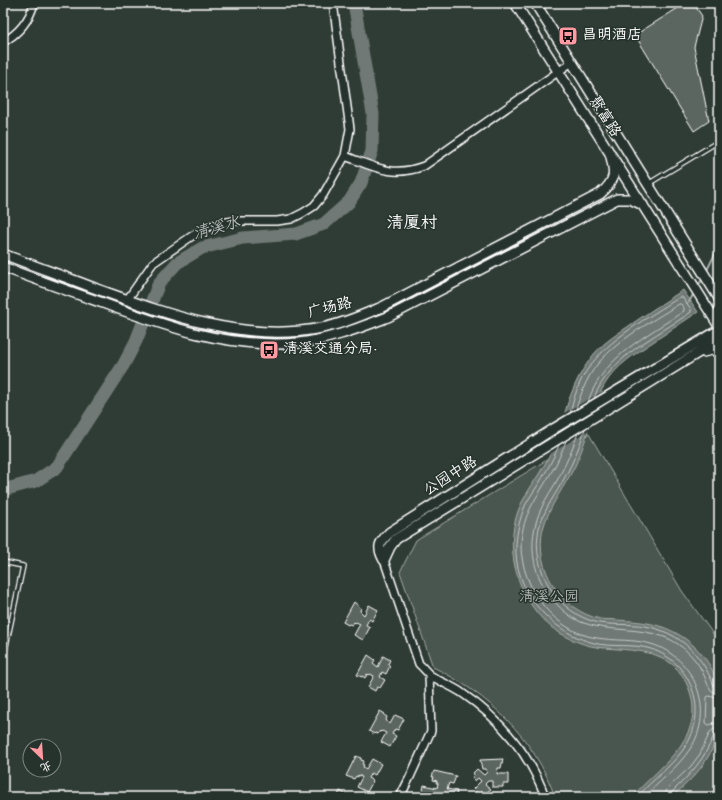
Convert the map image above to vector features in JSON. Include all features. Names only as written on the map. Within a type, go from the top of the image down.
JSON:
[{"type":"street","points":[[3,42],[14,35],[23,26],[34,3]]},
{"type":"street","points":[[128,300],[153,264],[205,228],[220,223],[235,221],[277,221],[291,219],[303,214],[314,206],[322,195],[345,156],[350,128],[332,3]]},
{"type":"street","name":"聚富路","points":[[515,3],[719,326]]},
{"type":"street","name":"聚富路","points":[[535,3],[718,295]]},
{"type":"street","points":[[345,156],[391,172],[402,172],[424,166],[572,62]]},
{"type":"street","name":"广场路","points":[[3,254],[128,300],[195,322],[233,329],[267,332],[322,328],[350,320],[382,307],[600,194],[609,186],[614,177],[614,166],[610,152]]},
{"type":"street","name":"广场路","points":[[3,267],[163,325],[191,333],[266,344],[298,343],[324,339],[354,330],[388,317],[617,199],[630,199],[643,204]]},
{"type":"street","name":"公园中路","points":[[429,675],[419,664],[380,552],[379,546],[382,540],[390,532],[555,428],[719,330]]},
{"type":"street","points":[[700,352],[719,340]]},
{"type":"street","points":[[700,352],[712,350],[719,352]]},
{"type":"street","name":"公园中路","points":[[384,560],[390,547],[396,539],[700,352]]},
{"type":"street","points":[[400,797],[431,731],[429,675]]},
{"type":"street","points":[[429,675],[462,693],[477,704],[504,729],[536,774],[545,797]]},
{"type":"lane","points":[[648,184],[719,141]]},
{"type":"lane","points":[[3,562],[23,566],[3,660]]},
{"type":"lane","points":[[3,633],[9,634]]},
{"type":"green space","name":"清溪公园","points":[[589,434],[682,591],[719,642],[719,783],[708,797],[555,797],[535,756],[522,737],[507,720],[472,690],[433,667],[400,572],[416,540]]},
{"type":"water","points":[[683,290],[698,312],[627,360],[615,371],[605,384],[597,402],[585,442],[577,462],[553,504],[546,521],[543,529],[541,544],[542,558],[553,585],[562,597],[573,607],[600,619],[644,622],[672,631],[680,635],[695,647],[708,662],[713,671],[719,689],[718,731],[714,746],[704,763],[692,778],[672,797],[632,797],[667,762],[686,737],[691,722],[693,706],[689,689],[682,675],[662,658],[650,653],[596,647],[584,644],[561,634],[551,627],[539,615],[521,586],[513,552],[513,535],[516,518],[522,502],[554,447],[571,394],[578,378],[588,362],[598,349],[612,337]]},
{"type":"pier","points":[[605,390],[600,399],[591,429],[548,455],[564,413]]},
{"type":"building","points":[[686,3],[693,3],[702,16],[694,47],[709,121],[694,131],[635,35]]},
{"type":"building","points":[[354,602],[361,608],[360,611],[364,615],[369,605],[378,610],[372,621],[369,619],[366,625],[370,627],[363,640],[354,635],[360,624],[354,622],[352,625],[348,625],[343,622]]},
{"type":"building","points":[[368,655],[375,660],[373,663],[378,667],[383,656],[390,660],[388,664],[390,666],[386,674],[382,672],[380,677],[385,680],[380,688],[377,687],[375,691],[368,687],[374,676],[367,674],[365,678],[357,675]]},
{"type":"building","points":[[380,711],[385,714],[384,715],[387,717],[387,722],[390,724],[395,715],[404,719],[398,730],[395,729],[392,734],[396,736],[390,747],[381,742],[386,733],[380,731],[378,734],[374,734],[369,731]]},
{"type":"building","points":[[356,756],[364,761],[362,764],[366,769],[372,759],[381,764],[375,775],[371,773],[368,778],[373,781],[367,792],[357,787],[362,777],[358,775],[358,777],[356,776],[354,779],[346,776]]},
{"type":"building","points":[[503,759],[501,768],[498,768],[497,774],[508,774],[508,784],[503,784],[503,787],[492,787],[492,781],[488,781],[485,784],[491,789],[481,797],[473,789],[481,781],[478,778],[475,781],[472,778],[474,775],[473,773],[477,769],[484,775],[487,772],[485,769],[482,769],[480,760]]},
{"type":"building","points":[[434,771],[456,776],[453,784],[449,783],[447,789],[457,791],[456,797],[443,797],[444,795],[438,794],[437,797],[422,796],[424,785],[437,788],[438,783],[436,783],[437,781],[433,780],[434,777],[432,777]]},
{"type":"building","points":[[340,791],[347,795],[347,797],[337,797]]},
{"type":"waterway","name":"清溪水","points":[[3,490],[36,481],[57,467],[124,364],[136,341],[159,283],[177,263],[202,248],[243,238],[296,234],[324,224],[349,202],[361,183],[372,151],[373,114],[354,3]]},
{"type":"waterway","points":[[706,272],[719,246]]},
{"type":"waterway","points":[[698,286],[703,278]]},
{"type":"waterway","points":[[689,302],[694,293]]},
{"type":"place","name":"昌明酒店","points":[[568,36]]},
{"type":"place","name":"清溪交通分局·","points":[[269,350]]},
{"type":"district","name":"清厦村","points":[[412,225]]}]
